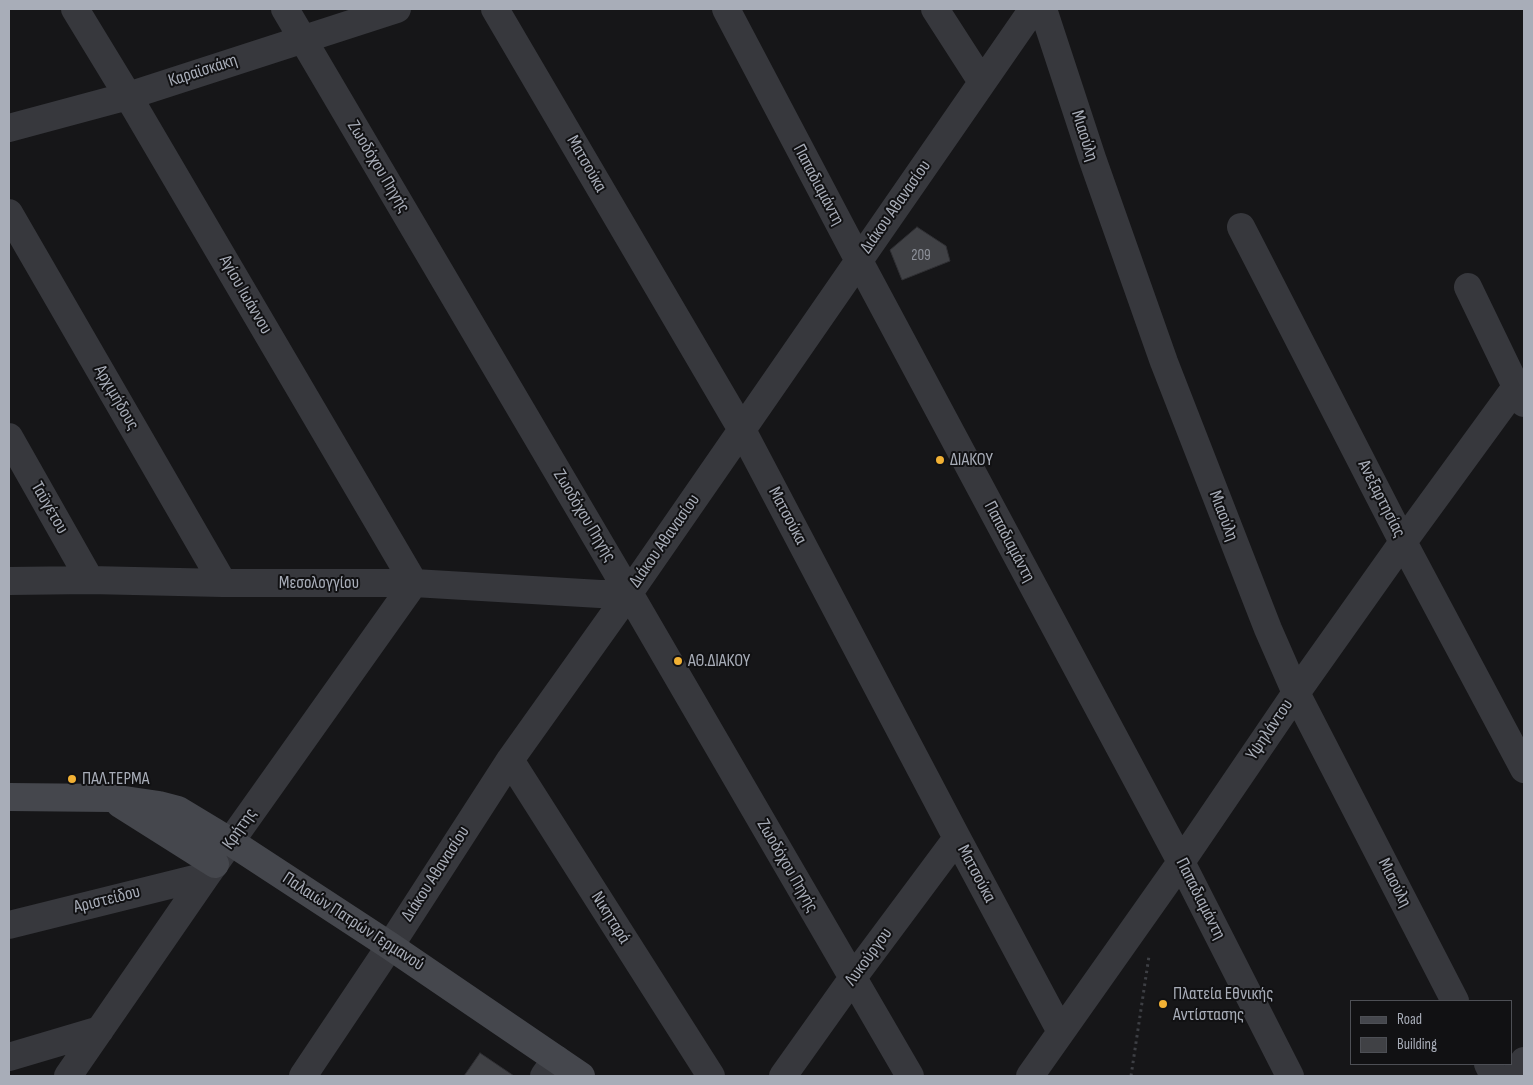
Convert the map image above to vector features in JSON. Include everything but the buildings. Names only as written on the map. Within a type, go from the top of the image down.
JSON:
[{"type":"street","name":"Αγίου Ιωάννου","points":[[75,9],[414,583]]},
{"type":"street","name":"Ζωοδόχου Πηγής","points":[[285,9],[629,593],[910,1076]]},
{"type":"street","name":"Καραϊσκάκη","points":[[9,128],[128,96],[302,38],[397,9]]},
{"type":"street","name":"Ματσούκα","points":[[495,9],[742,430],[1061,1032]]},
{"type":"street","name":"Παπαδιαμάντη","points":[[726,9],[1181,862],[1290,1076]]},
{"type":"street","points":[[935,9],[982,82]]},
{"type":"street","name":"Διάκου Αθανασίου","points":[[303,1076],[390,946],[510,760],[629,593],[1033,9]]},
{"type":"street","name":"Μιαούλη","points":[[1043,9],[1092,158],[1164,362],[1268,629],[1296,692],[1455,1000]]},
{"type":"street","name":"Αρχιμήδους","points":[[9,213],[223,583]]},
{"type":"street","name":"Ανεξαρτησίας","points":[[1241,227],[1403,542],[1524,769]]},
{"type":"street","points":[[1468,287],[1520,395]]},
{"type":"street","name":"Υψηλάντου","points":[[1030,1076],[1181,862],[1296,692],[1403,542],[1520,395]]},
{"type":"street","name":"Ταϋγέτου","points":[[9,437],[90,580]]},
{"type":"street","name":"Μεσολογγίου","points":[[9,581],[414,583],[600,594],[629,593]]},
{"type":"street","name":"Κρήτης","points":[[68,1076],[414,583]]},
{"type":"street","name":"Νικηταρά","points":[[510,760],[711,1076]]},
{"type":"street","name":"Παλαιών Πατρών Γερμανού","points":[[9,797],[111,798],[159,805],[178,810],[231,842],[390,946],[550,1068],[581,1076]]},
{"type":"street","points":[[111,798],[211,870]]},
{"type":"street","name":"Λυκούργου","points":[[784,1076],[852,978],[957,838]]},
{"type":"street","name":"Αριστείδου","points":[[9,925],[211,870]]},
{"type":"street","points":[[9,1057],[100,1030]]},
{"type":"street","points":[[1514,1076],[1524,1061]]},
{"type":"path","points":[[1132,1076],[1150,952]]},
{"type":"place","name":"ΔΙΑΚΟΥ","points":[[940,460]]},
{"type":"place","name":"ΑΘ.ΔΙΑΚΟΥ","points":[[678,661]]},
{"type":"place","name":"ΠΑΛ.ΤΕΡΜΑ","points":[[72,779]]},
{"type":"place","name":"Πλατεία Εθνικής Αντίστασης","points":[[1163,1004]]}]
